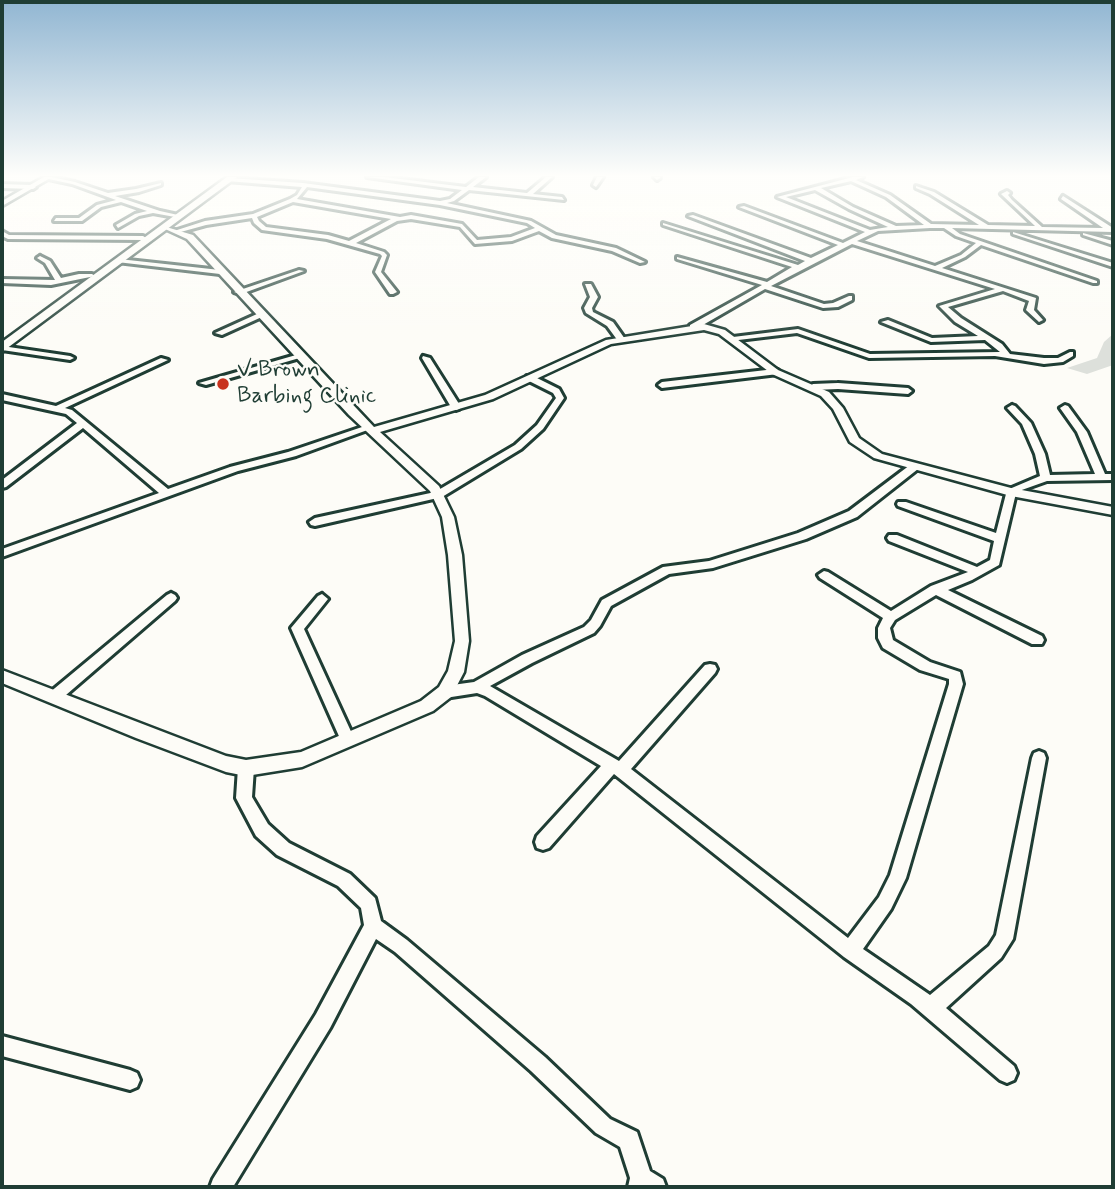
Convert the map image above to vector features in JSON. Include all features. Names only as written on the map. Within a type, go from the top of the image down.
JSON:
[{"type":"highway","points":[[2,341],[152,232]]},
{"type":"highway","points":[[2,348],[119,261],[167,232]]},
{"type":"street","points":[[3,678],[226,764],[246,768],[302,759],[427,706],[445,692],[456,672],[462,640],[455,555],[448,517],[438,495],[299,357],[190,237],[178,232]]},
{"type":"street","points":[[292,232],[328,237],[384,255],[378,272],[393,292]]},
{"type":"street","points":[[351,243],[371,232]]},
{"type":"street","points":[[467,232],[475,242],[512,239],[529,232]]},
{"type":"street","points":[[546,232],[558,238],[614,249],[642,262]]},
{"type":"street","points":[[691,232],[798,267]]},
{"type":"street","points":[[735,232],[812,261]]},
{"type":"street","points":[[809,232],[842,245]]},
{"type":"street","points":[[693,327],[798,267],[867,232]]},
{"type":"street","points":[[955,232],[1095,282]]},
{"type":"street","points":[[1007,232],[1113,264]]},
{"type":"street","points":[[1080,232],[1113,243]]},
{"type":"street","points":[[2,233],[8,237],[143,239]]},
{"type":"street","points":[[850,242],[938,267],[1033,300],[1030,310],[1039,320]]},
{"type":"street","points":[[938,267],[963,257],[980,243]]},
{"type":"street","points":[[40,258],[48,262],[60,282]]},
{"type":"street","points":[[679,258],[691,259],[823,306],[835,305],[849,298]]},
{"type":"street","points":[[119,261],[220,272]]},
{"type":"street","points":[[238,292],[301,271]]},
{"type":"street","points":[[2,281],[60,282],[79,276],[92,276]]},
{"type":"street","points":[[588,286],[594,297],[588,308],[590,313],[610,324],[621,339]]},
{"type":"street","points":[[1004,289],[943,305],[958,320],[987,338],[1007,355]]},
{"type":"street","points":[[219,333],[260,316]]},
{"type":"street","points":[[885,322],[931,340],[987,338]]},
{"type":"street","points":[[2,553],[234,469],[489,397],[588,350],[621,339],[693,327],[712,329],[733,339],[775,372],[813,387],[832,401],[845,426],[858,443],[878,456],[1011,492],[1113,511]]},
{"type":"street","points":[[733,339],[799,331],[869,356],[1007,355],[1044,361],[1060,360],[1070,354]]},
{"type":"street","points":[[2,348],[70,358]]},
{"type":"street","points":[[203,383],[299,357]]},
{"type":"street","points":[[426,358],[456,407]]},
{"type":"street","points":[[58,408],[164,360]]},
{"type":"street","points":[[662,385],[775,372]]},
{"type":"street","points":[[315,522],[438,495],[518,447],[541,427],[561,396],[530,378]]},
{"type":"street","points":[[813,387],[908,391]]},
{"type":"street","points":[[2,397],[69,412],[81,425],[167,494]]},
{"type":"street","points":[[1012,408],[1026,423],[1040,454],[1046,478]]},
{"type":"street","points":[[1065,408],[1082,432],[1101,477]]},
{"type":"street","points":[[2,485],[81,425]]},
{"type":"street","points":[[445,692],[477,687],[527,659],[589,630],[596,623],[606,603],[667,570],[709,565],[815,530],[853,514],[914,467]]},
{"type":"street","points":[[850,951],[885,903],[898,877],[956,684],[954,676],[925,666],[888,644],[883,633],[891,617],[935,589],[995,562],[1011,492],[1025,483],[1046,478],[1113,478]]},
{"type":"street","points":[[902,504],[1000,539]]},
{"type":"street","points":[[892,538],[977,571]]},
{"type":"street","points":[[824,575],[891,617]]},
{"type":"street","points":[[935,589],[1037,640]]},
{"type":"street","points":[[54,697],[172,598]]},
{"type":"street","points":[[322,599],[297,628],[347,738]]},
{"type":"street","points":[[543,842],[710,669]]},
{"type":"street","points":[[477,687],[617,767],[850,951],[927,1005],[1007,1073]]},
{"type":"street","points":[[927,1005],[936,1004],[995,952],[1003,939],[1040,758]]},
{"type":"street","points":[[221,1187],[323,1021],[373,926],[369,904],[344,880],[283,849],[262,830],[244,798],[246,768]]},
{"type":"street","points":[[373,926],[401,946],[538,1063],[603,1126],[629,1140],[645,1184]]},
{"type":"street","points":[[2,1046],[130,1080]]},
{"type":"shaded area","points":[[1113,334],[1113,365],[1087,374],[1067,368],[1097,358],[1104,342]]},
{"type":"place","name":"V Brown Barbing Clinic","points":[[223,384]]}]
